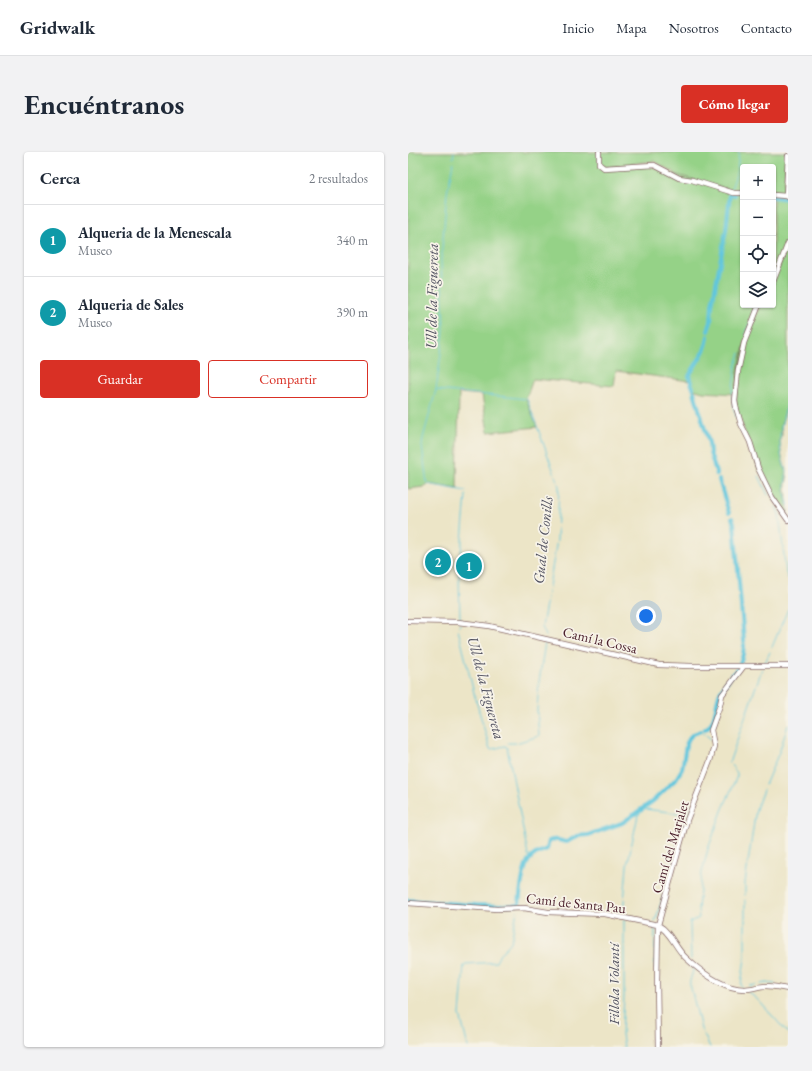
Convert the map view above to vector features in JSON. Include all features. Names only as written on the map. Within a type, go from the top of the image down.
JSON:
[{"type":"street","points":[[599,152],[599,164],[604,168],[654,165],[679,178],[692,180],[734,193],[740,193]]},
{"type":"street","points":[[776,196],[787,196],[788,156]]},
{"type":"street","points":[[776,274],[788,243]]},
{"type":"street","points":[[758,308],[744,343],[738,371],[735,401],[741,424],[750,442],[758,468],[772,497],[788,520]]},
{"type":"street","name":"Camí la Cossa","points":[[408,621],[458,622],[485,625],[659,665],[788,666]]},
{"type":"street","name":"Camí del Marjalet","points":[[658,1047],[658,925],[687,820],[710,761],[714,746],[710,730],[720,705],[722,694],[744,666]]},
{"type":"street","name":"Camí de Santa Pau","points":[[408,903],[497,909],[524,908],[548,912],[605,914],[658,925]]},
{"type":"street","points":[[658,925],[664,928],[680,952],[686,958],[710,978],[722,984],[744,989],[766,986],[788,989]]},
{"type":"green space","points":[[408,152],[598,152],[602,167],[650,166],[740,193],[740,308],[757,308],[748,332],[735,394],[703,392],[693,389],[690,381],[616,371],[614,386],[533,379],[526,399],[537,427],[488,432],[482,395],[459,393],[458,489],[428,484],[424,487],[408,489]]},
{"type":"green space","points":[[600,152],[786,152],[784,191],[781,195],[776,194],[776,164],[740,164],[740,192],[680,176],[654,161],[606,167],[602,165]]},
{"type":"green space","points":[[776,196],[788,198],[788,242],[776,273]]},
{"type":"green space","points":[[788,245],[788,404],[781,425],[782,435],[780,439],[781,453],[787,477],[785,486],[788,511],[786,515],[758,468],[736,407],[738,371],[745,343],[759,308],[776,308],[776,275]]},
{"type":"waterway","name":"Ull de la Figuereta","points":[[453,158],[454,152]]},
{"type":"waterway","points":[[731,189],[737,172],[739,152]]},
{"type":"waterway","name":"Ull de la Figuereta","points":[[453,163],[447,193],[441,260],[444,331],[436,390],[422,446],[427,484],[466,491]]},
{"type":"waterway","points":[[708,331],[711,322],[712,305],[726,230],[730,194],[735,195]]},
{"type":"waterway","points":[[776,197],[788,199]]},
{"type":"waterway","points":[[786,243],[788,237]]},
{"type":"waterway","points":[[753,313],[755,308]]},
{"type":"waterway","points":[[745,334],[749,324]]},
{"type":"waterway","points":[[693,388],[689,376],[706,347],[708,336]]},
{"type":"waterway","points":[[732,394],[736,365],[740,353]]},
{"type":"waterway","name":"Gual de Conills","points":[[436,390],[527,399],[559,486],[557,540],[542,627],[546,636]]},
{"type":"waterway","points":[[694,392],[717,475]]},
{"type":"waterway","points":[[732,396],[737,419]]},
{"type":"waterway","points":[[788,402],[782,421],[780,434],[781,454],[786,472],[785,489],[788,505]]},
{"type":"waterway","points":[[740,427],[743,433]]},
{"type":"waterway","points":[[759,476],[768,495]]},
{"type":"waterway","points":[[719,480],[729,513]]},
{"type":"waterway","name":"Ull de la Figuereta","points":[[460,619],[459,576],[466,495]]},
{"type":"waterway","points":[[776,507],[779,514],[786,573],[788,578]]},
{"type":"waterway","points":[[732,518],[734,523],[744,641]]},
{"type":"waterway","points":[[772,647],[788,609]]},
{"type":"waterway","name":"Ull de la Figuereta","points":[[460,624],[458,630],[490,749],[505,746],[507,747],[529,860]]},
{"type":"waterway","name":"Gual de Conills","points":[[508,743],[516,743],[539,736],[537,710],[539,682],[545,642]]},
{"type":"waterway","points":[[740,664],[744,645]]},
{"type":"waterway","points":[[764,665],[770,652]]},
{"type":"waterway","points":[[705,729],[712,722],[720,692],[737,669]]},
{"type":"waterway","points":[[729,763],[762,669]]},
{"type":"waterway","points":[[765,785],[780,750],[788,725]]},
{"type":"waterway","points":[[701,731],[711,739]]},
{"type":"waterway","points":[[519,904],[523,875],[527,864],[533,856],[547,849],[549,841],[556,840],[567,842],[577,836],[588,835],[622,823],[653,801],[676,779],[682,769],[686,745],[689,738],[693,734],[701,731]]},
{"type":"waterway","points":[[691,959],[690,922],[699,918],[698,909],[702,872],[708,849],[737,776],[737,773],[731,765]]},
{"type":"waterway","points":[[745,895],[745,883],[756,809],[763,790]]},
{"type":"waterway","points":[[672,864],[685,817],[691,804]]},
{"type":"waterway","name":"Fillola Volantí","points":[[623,914],[627,866],[638,815],[645,809],[686,814]]},
{"type":"waterway","points":[[655,922],[669,877]]},
{"type":"waterway","points":[[408,900],[476,905],[516,905]]},
{"type":"waterway","points":[[742,987],[741,985],[745,958],[745,900]]},
{"type":"waterway","points":[[468,1047],[460,1015],[464,965],[496,962],[500,954],[511,942],[517,911]]},
{"type":"waterway","name":"Fillola Volantí","points":[[624,920],[624,996],[622,1034],[624,1047]]},
{"type":"waterway","points":[[655,926],[655,970]]},
{"type":"waterway","points":[[693,967],[690,985],[701,1029],[710,1047]]},
{"type":"waterway","points":[[761,984],[775,984]]},
{"type":"waterway","points":[[750,986],[756,985]]},
{"type":"waterway","points":[[748,992],[757,999],[788,1033]]},
{"type":"place","name":"Alqueria de Sales","points":[[438,562]]},
{"type":"place","name":"Alqueria de la Menescala","points":[[469,566]]}]
